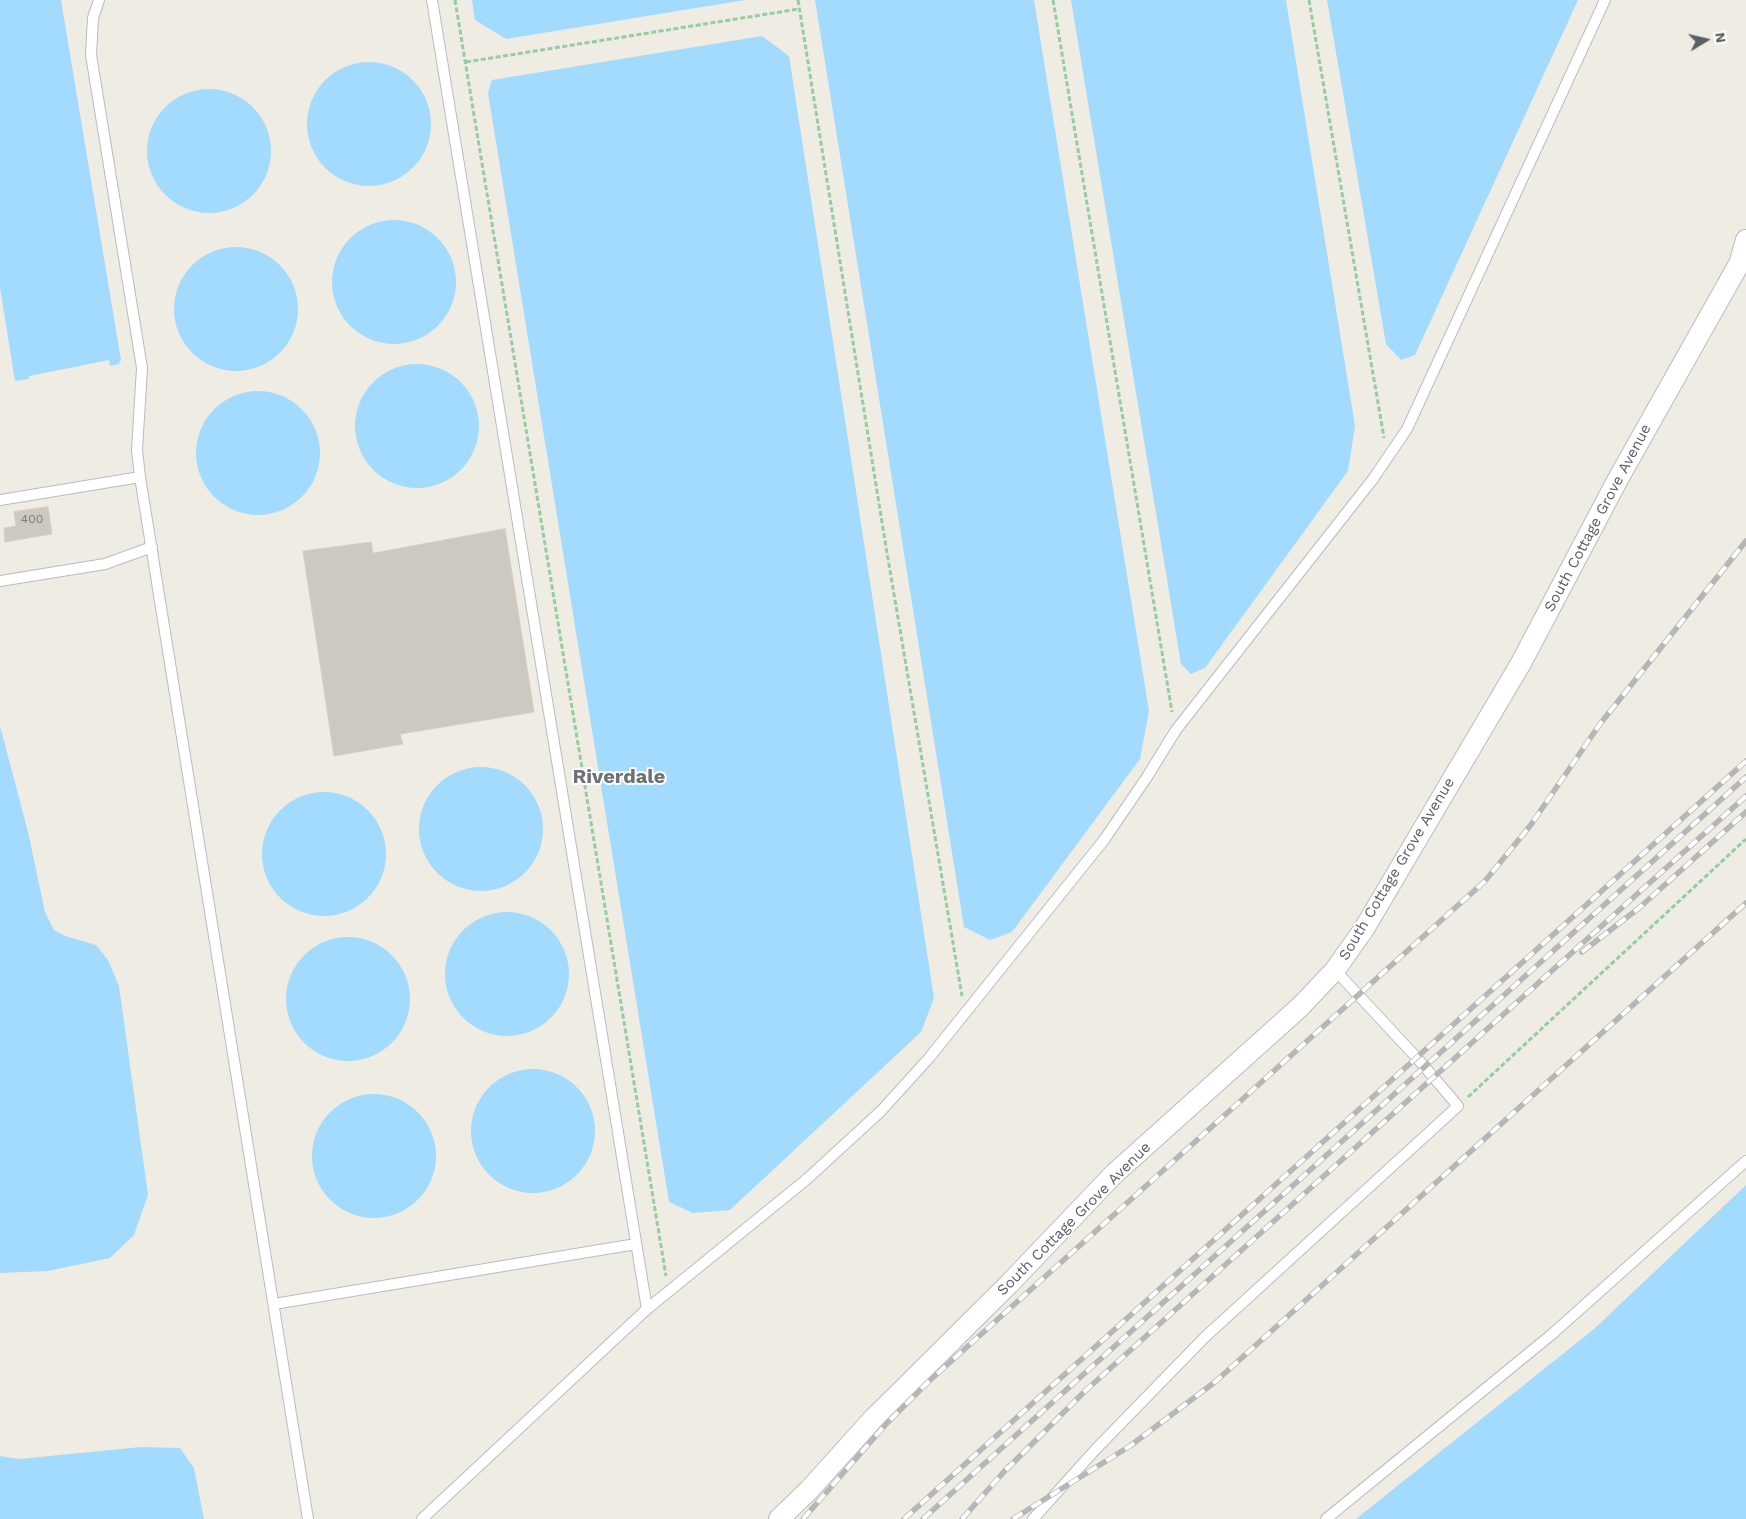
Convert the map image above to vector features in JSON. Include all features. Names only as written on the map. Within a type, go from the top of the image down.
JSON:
[{"type":"street","name":"South Cottage Grove Avenue","points":[[779,1519],[809,1490],[873,1419],[1009,1284],[1114,1174],[1300,1007],[1334,970],[1364,929],[1521,663],[1618,479],[1739,264],[1746,240]]},
{"type":"lane","points":[[99,0],[92,28],[91,55],[142,368],[137,450],[140,478],[308,1519]]},
{"type":"lane","points":[[432,0],[647,1309]]},
{"type":"lane","points":[[422,1519],[647,1309],[807,1179],[881,1111],[928,1058],[1104,840],[1176,730],[1387,458],[1407,429],[1605,0]]},
{"type":"lane","points":[[0,500],[140,478]]},
{"type":"lane","points":[[0,581],[105,564],[152,548]]},
{"type":"lane","points":[[1033,1519],[1095,1450],[1205,1337],[1458,1106],[1417,1058],[1334,970]]},
{"type":"lane","points":[[1326,1519],[1551,1335],[1746,1161]]},
{"type":"lane","points":[[274,1304],[636,1244]]},
{"type":"path","points":[[455,0],[669,1292]]},
{"type":"path","points":[[798,0],[883,531],[965,1013]]},
{"type":"path","points":[[1053,0],[1176,730]]},
{"type":"path","points":[[1309,0],[1387,458]]},
{"type":"path","points":[[466,62],[799,9]]},
{"type":"path","points":[[1458,1106],[1746,839]]},
{"type":"water","points":[[0,0],[61,0],[121,360],[119,364],[110,366],[109,360],[29,376],[29,379],[15,381],[0,288]]},
{"type":"water","points":[[472,0],[745,0],[506,39],[475,20]]},
{"type":"water","points":[[815,0],[1034,0],[1149,711],[1140,759],[1012,932],[990,940],[964,927]]},
{"type":"water","points":[[1071,0],[1286,0],[1355,426],[1348,471],[1205,668],[1191,674],[1181,664]]},
{"type":"water","points":[[1327,0],[1578,0],[1415,355],[1401,360],[1386,344]]},
{"type":"water","points":[[762,36],[789,56],[934,998],[921,1032],[730,1210],[693,1213],[669,1202],[488,93],[492,80]]},
{"type":"water","points":[[369,62],[393,67],[413,80],[426,100],[431,124],[426,148],[413,168],[393,181],[369,186],[345,181],[325,168],[312,148],[307,124],[312,100],[325,80],[345,67]]},
{"type":"water","points":[[209,89],[233,93],[253,107],[267,127],[271,151],[267,175],[253,195],[233,209],[209,213],[185,209],[165,195],[151,175],[147,151],[151,127],[165,107],[185,93]]},
{"type":"water","points":[[394,220],[418,225],[438,238],[451,258],[456,282],[451,306],[438,326],[418,339],[394,344],[370,339],[350,326],[337,306],[332,282],[337,258],[350,238],[370,225]]},
{"type":"water","points":[[236,247],[260,251],[280,265],[294,285],[298,309],[294,333],[280,353],[260,367],[236,371],[212,367],[192,353],[178,333],[174,309],[178,285],[192,265],[212,251]]},
{"type":"water","points":[[417,364],[441,369],[461,382],[474,402],[479,426],[474,450],[461,470],[441,483],[417,488],[393,483],[373,470],[360,450],[355,426],[360,402],[373,382],[393,369]]},
{"type":"water","points":[[258,391],[282,395],[302,409],[316,429],[320,453],[316,477],[302,497],[282,511],[258,515],[234,511],[214,497],[200,477],[196,453],[200,429],[214,409],[234,395]]},
{"type":"water","points":[[0,726],[28,832],[45,912],[54,930],[65,936],[96,945],[108,960],[119,986],[148,1195],[134,1235],[110,1258],[48,1271],[0,1273]]},
{"type":"water","points":[[481,767],[505,772],[516,777],[525,785],[533,794],[538,805],[543,829],[538,853],[533,864],[525,873],[516,881],[505,886],[481,891],[457,886],[446,881],[437,873],[429,864],[424,853],[419,829],[424,805],[429,794],[437,785],[446,777],[457,772]]},
{"type":"water","points":[[324,792],[348,796],[368,810],[382,830],[386,854],[382,878],[368,898],[348,912],[324,916],[300,912],[280,898],[266,878],[262,854],[266,830],[280,810],[300,796]]},
{"type":"water","points":[[507,912],[531,917],[542,922],[551,930],[559,939],[564,950],[569,974],[564,998],[559,1009],[551,1018],[542,1026],[531,1031],[507,1036],[483,1031],[472,1026],[463,1018],[455,1009],[450,998],[445,974],[450,950],[455,939],[463,930],[472,922],[483,917]]},
{"type":"water","points":[[348,937],[372,941],[392,955],[406,975],[410,999],[406,1023],[392,1043],[372,1057],[348,1061],[324,1057],[304,1043],[290,1023],[286,999],[290,975],[304,955],[324,941]]},
{"type":"water","points":[[533,1069],[557,1073],[577,1087],[591,1107],[595,1131],[591,1155],[577,1175],[557,1189],[533,1193],[509,1189],[489,1175],[475,1155],[471,1131],[475,1107],[489,1087],[509,1073]]},
{"type":"water","points":[[374,1094],[398,1098],[418,1112],[432,1132],[436,1156],[432,1180],[418,1200],[398,1214],[374,1218],[350,1214],[330,1200],[316,1180],[312,1156],[316,1132],[330,1112],[350,1098]]},
{"type":"water","points":[[1746,1185],[1746,1519],[1356,1519],[1594,1329]]},
{"type":"water","points":[[141,1447],[180,1448],[194,1468],[204,1519],[0,1519],[0,1456],[19,1459]]},
{"type":"building","points":[[48,507],[52,534],[5,542],[4,528],[16,526],[14,512]]},
{"type":"building","points":[[505,529],[534,712],[400,734],[403,744],[334,756],[303,551],[371,542],[373,553]]},
{"type":"railway","points":[[803,1519],[887,1423],[928,1382],[1485,881],[1530,826],[1600,724],[1746,541]]},
{"type":"railway","points":[[904,1519],[1746,761]]},
{"type":"railway","points":[[923,1519],[1746,777]]},
{"type":"railway","points":[[1006,1470],[1084,1392],[1746,796]]},
{"type":"railway","points":[[1582,952],[1639,908],[1746,812]]},
{"type":"railway","points":[[1013,1519],[1130,1446],[1215,1382],[1746,903]]},
{"type":"railway","points":[[962,1519],[1009,1466]]},
{"type":"district","name":"Riverdale","points":[[619,777]]}]
